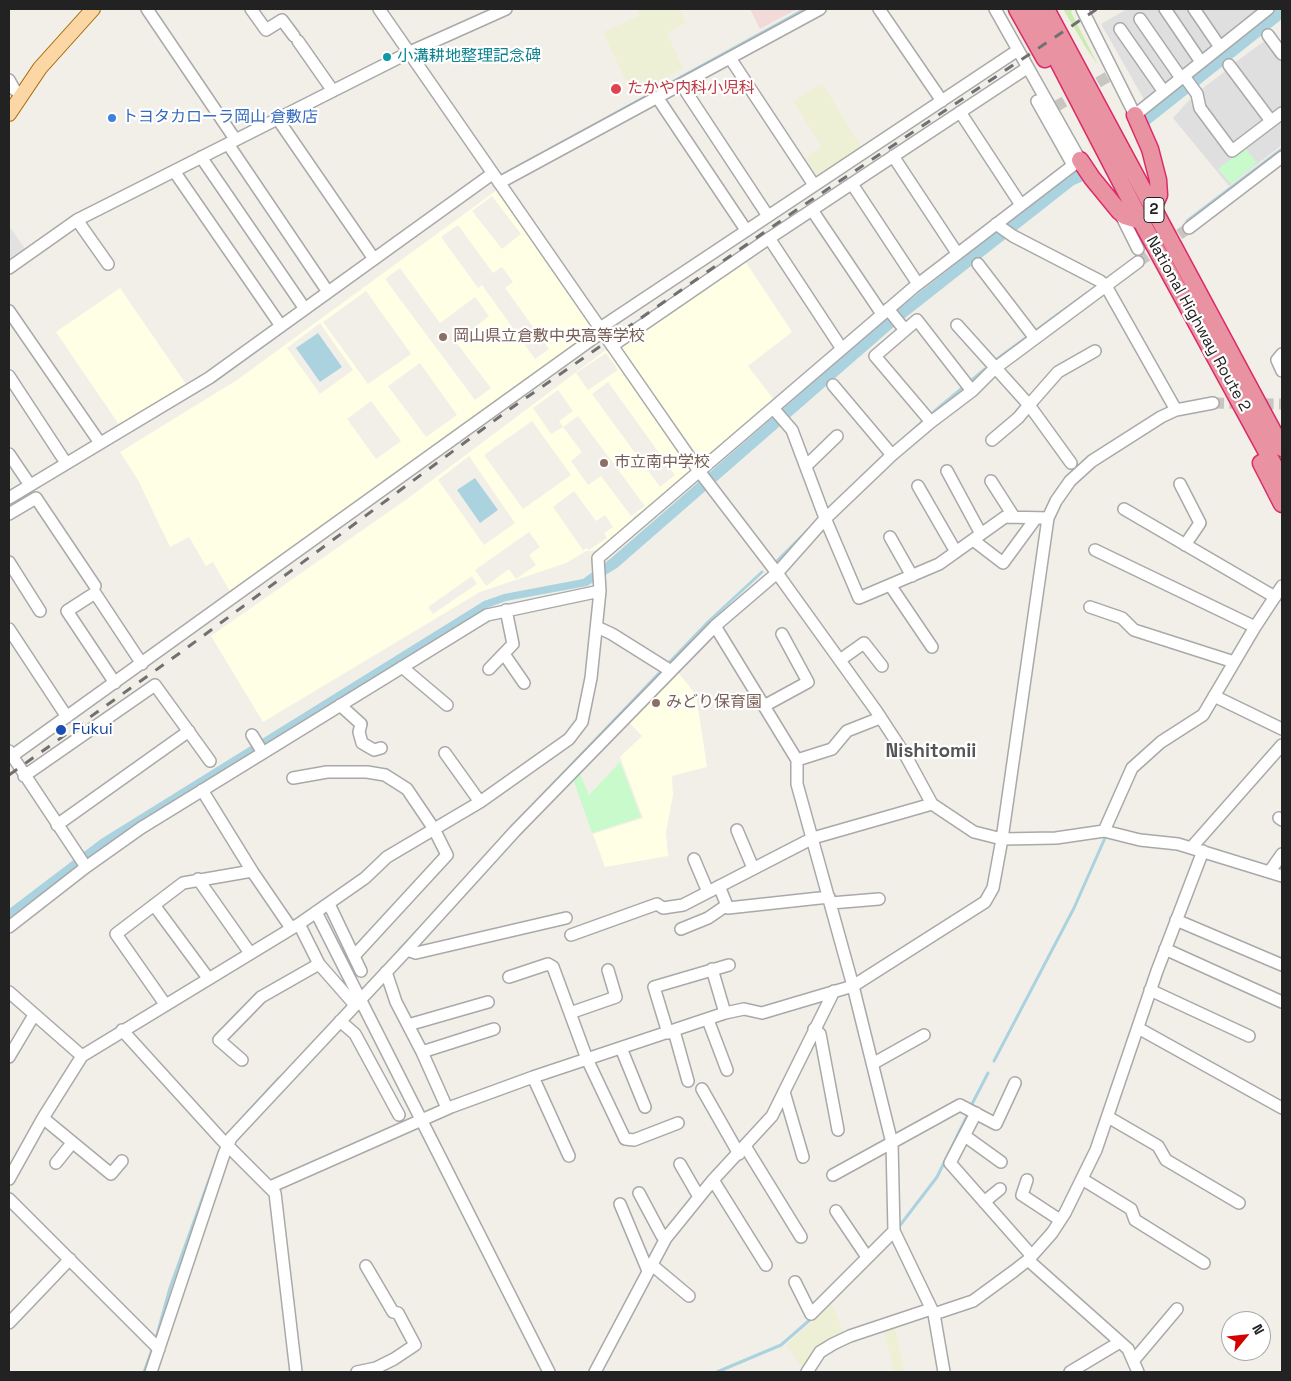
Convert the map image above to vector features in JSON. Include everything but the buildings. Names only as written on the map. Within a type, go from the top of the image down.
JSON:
[{"type":"highway","points":[[1017,9],[1074,109],[1120,180]]},
{"type":"highway","name":"National Highway Route 2","points":[[1031,9],[1141,221],[1282,480]]},
{"type":"highway","name":"National Highway Route 2","points":[[1046,9],[1095,96],[1282,448]]},
{"type":"highway","points":[[1057,9],[1080,54],[1095,96]]},
{"type":"highway","points":[[1135,115],[1150,149],[1158,180],[1159,195],[1153,208]]},
{"type":"highway","points":[[1076,162],[1119,211],[1126,216],[1141,221]]},
{"type":"highway","points":[[1216,322],[1282,423]]},
{"type":"highway","points":[[1235,394],[1240,423],[1282,504]]},
{"type":"main road","points":[[9,114],[40,68],[93,9]]},
{"type":"street","points":[[147,9],[328,292]]},
{"type":"street","points":[[251,9],[266,30],[282,20],[333,91]]},
{"type":"street","points":[[379,9],[701,473],[840,660],[907,758],[932,804],[974,832],[1002,839],[1056,838],[1104,831],[1140,840],[1191,848],[1201,855],[1282,876]]},
{"type":"street","points":[[9,268],[77,220],[410,52],[506,9]]},
{"type":"street","points":[[9,498],[209,378],[374,259],[495,178],[657,97],[820,9]]},
{"type":"street","points":[[879,9],[942,101]]},
{"type":"street","points":[[995,9],[1027,68],[1054,108],[1076,162]]},
{"type":"street","points":[[1082,9],[1135,115],[1268,9]]},
{"type":"street","points":[[1194,9],[1220,47]]},
{"type":"street","points":[[1165,10],[1201,62]]},
{"type":"street","points":[[1140,19],[1194,90],[1200,108],[1232,151],[1282,113]]},
{"type":"street","points":[[1120,30],[1164,92]]},
{"type":"street","points":[[1268,35],[1282,54]]},
{"type":"street","points":[[85,866],[10,754],[67,717],[142,664],[601,330],[746,230],[1018,50]]},
{"type":"street","points":[[730,58],[814,185]]},
{"type":"street","points":[[1229,65],[1272,121]]},
{"type":"street","points":[[612,346],[769,238],[1027,68]]},
{"type":"street","points":[[9,80],[14,90],[21,95]]},
{"type":"street","points":[[681,84],[768,216]]},
{"type":"street","points":[[657,97],[746,230]]},
{"type":"street","points":[[1037,101],[1076,162]]},
{"type":"street","points":[[960,112],[1021,205]]},
{"type":"street","points":[[277,118],[374,259]]},
{"type":"street","points":[[894,156],[957,253]]},
{"type":"street","points":[[201,157],[305,309]]},
{"type":"street","points":[[1189,228],[1282,157]]},
{"type":"street","points":[[9,1179],[43,1118],[82,1056],[329,904],[365,878],[387,857],[480,802],[570,739],[582,722],[590,688],[601,587],[598,558],[701,473],[779,414],[842,349],[918,284],[957,253],[998,226],[1021,205],[1076,162]]},
{"type":"street","points":[[174,171],[281,326]]},
{"type":"street","points":[[852,184],[918,284]]},
{"type":"street","points":[[812,210],[887,312],[903,327]]},
{"type":"street","points":[[1119,211],[1138,250]]},
{"type":"street","points":[[77,220],[108,264]]},
{"type":"street","points":[[998,226],[1103,284],[1176,410]]},
{"type":"street","points":[[769,238],[842,349]]},
{"type":"street","points":[[151,1372],[225,1142],[340,1021],[359,998],[407,950],[515,830],[668,669],[777,573],[825,518],[928,418],[994,369],[1031,334],[1138,262]]},
{"type":"street","points":[[978,264],[1031,334]]},
{"type":"street","points":[[9,311],[100,443]]},
{"type":"street","points":[[928,418],[876,356],[903,327],[917,320],[968,387]]},
{"type":"street","points":[[957,325],[994,369],[1029,405],[1071,463]]},
{"type":"street","points":[[992,440],[1018,418],[1058,372],[1095,351]]},
{"type":"street","points":[[1282,354],[1277,360],[1282,371]]},
{"type":"street","points":[[9,376],[66,463]]},
{"type":"street","points":[[833,385],[892,455]]},
{"type":"street","points":[[948,471],[977,537],[1002,564],[1056,501],[1070,481],[1092,461],[1161,417],[1176,410],[1213,403]]},
{"type":"street","points":[[779,414],[792,430],[820,506],[859,598],[939,564],[1005,517],[1042,518]]},
{"type":"street","points":[[806,466],[837,436]]},
{"type":"street","points":[[9,454],[30,485]]},
{"type":"street","points":[[991,481],[1014,518]]},
{"type":"street","points":[[1180,484],[1200,522],[1185,545]]},
{"type":"street","points":[[918,486],[956,552]]},
{"type":"street","points":[[9,514],[36,498],[95,586]]},
{"type":"street","points":[[1124,509],[1274,597]]},
{"type":"street","points":[[270,1187],[448,1108],[533,1077],[708,1020],[724,1013],[744,1009],[762,1013],[853,986],[985,902],[993,888],[1002,839],[1042,518]]},
{"type":"street","points":[[890,537],[912,576]]},
{"type":"street","points":[[1096,550],[1254,627]]},
{"type":"street","points":[[9,562],[40,611]]},
{"type":"street","points":[[890,585],[932,647]]},
{"type":"street","points":[[1104,831],[1132,768],[1160,742],[1203,715],[1218,698],[1234,662],[1254,627],[1282,586]]},
{"type":"street","points":[[9,927],[85,866],[141,828],[262,751],[340,706],[487,615],[601,587]]},
{"type":"street","points":[[115,683],[67,610],[95,593],[142,664]]},
{"type":"street","points":[[1090,607],[1122,618],[1134,630],[1234,662]]},
{"type":"street","points":[[489,669],[513,644],[506,610]]},
{"type":"street","points":[[715,626],[797,760],[797,784],[874,1063],[892,1143],[894,1231],[932,1312],[944,1372]]},
{"type":"street","points":[[596,628],[612,634],[668,669]]},
{"type":"street","points":[[9,629],[67,717]]},
{"type":"street","points":[[764,706],[808,682],[782,634]]},
{"type":"street","points":[[840,660],[864,643],[882,666]]},
{"type":"street","points":[[504,654],[524,683]]},
{"type":"street","points":[[402,667],[447,706]]},
{"type":"street","points":[[24,776],[155,685],[210,761]]},
{"type":"street","points":[[1218,698],[1282,729]]},
{"type":"street","points":[[340,706],[361,724],[359,732],[362,743],[374,750],[381,748]]},
{"type":"street","points":[[797,760],[832,749],[847,731],[880,718]]},
{"type":"street","points":[[57,825],[189,731]]},
{"type":"street","points":[[253,736],[262,751]]},
{"type":"street","points":[[1191,848],[1282,745]]},
{"type":"street","points":[[445,753],[480,802]]},
{"type":"street","points":[[293,778],[327,772],[367,772],[385,775],[407,789],[434,828],[447,855],[354,956]]},
{"type":"street","points":[[202,790],[252,871],[295,926],[319,964],[359,998]]},
{"type":"street","points":[[571,935],[656,904],[663,908],[683,904],[813,838],[932,804]]},
{"type":"street","points":[[737,830],[753,868]]},
{"type":"street","points":[[1270,872],[1282,854]]},
{"type":"street","points":[[807,1372],[820,1352],[850,1336],[973,1301],[1030,1258],[1060,1220],[1096,1150],[1150,990],[1201,855]]},
{"type":"street","points":[[694,860],[728,908],[830,900],[879,899]]},
{"type":"street","points":[[165,1004],[116,934],[183,883],[252,871]]},
{"type":"street","points":[[198,879],[250,953]]},
{"type":"street","points":[[329,904],[361,971]]},
{"type":"street","points":[[681,929],[696,924],[727,904]]},
{"type":"street","points":[[154,905],[208,978]]},
{"type":"street","points":[[316,912],[548,1372]]},
{"type":"street","points":[[407,950],[416,953],[566,918]]},
{"type":"street","points":[[1176,920],[1282,965]]},
{"type":"street","points":[[1165,949],[1282,1002]]},
{"type":"street","points":[[242,1060],[219,1040],[261,997],[319,964]]},
{"type":"street","points":[[509,977],[548,964],[553,967],[587,1059],[626,1139],[634,1140],[678,1123]]},
{"type":"street","points":[[688,1081],[654,987],[729,964]]},
{"type":"street","points":[[712,969],[724,1013]]},
{"type":"street","points":[[570,1013],[616,997],[608,970]]},
{"type":"street","points":[[386,972],[396,1002],[448,1108]]},
{"type":"street","points":[[1150,990],[1249,1036]]},
{"type":"street","points":[[9,992],[82,1056]]},
{"type":"street","points":[[595,1372],[666,1238],[713,1180],[772,1116],[814,1028],[834,992]]},
{"type":"street","points":[[408,1025],[488,1002]]},
{"type":"street","points":[[9,1057],[34,1015]]},
{"type":"street","points":[[708,1020],[727,1070]]},
{"type":"street","points":[[340,1021],[355,1034],[399,1115]]},
{"type":"street","points":[[814,1028],[820,1034],[838,1130]]},
{"type":"street","points":[[1138,1028],[1282,1108]]},
{"type":"street","points":[[422,1052],[494,1029]]},
{"type":"street","points":[[122,1030],[274,1193],[296,1372]]},
{"type":"street","points":[[874,1063],[924,1034]]},
{"type":"street","points":[[621,1048],[645,1107]]},
{"type":"street","points":[[533,1077],[569,1156]]},
{"type":"street","points":[[833,1175],[960,1104],[996,1124],[1015,1083]]},
{"type":"street","points":[[702,1089],[801,1237]]},
{"type":"street","points":[[784,1092],[802,1157]]},
{"type":"street","points":[[976,1114],[950,1163],[1030,1258],[1128,1349],[1135,1368]]},
{"type":"street","points":[[1108,1117],[1158,1146],[1166,1160],[1239,1202]]},
{"type":"street","points":[[43,1118],[111,1174],[122,1161]]},
{"type":"street","points":[[964,1136],[1001,1162]]},
{"type":"street","points":[[56,1163],[72,1143]]},
{"type":"street","points":[[680,1164],[699,1197]]},
{"type":"street","points":[[1082,1179],[1131,1209],[1135,1220],[1204,1263]]},
{"type":"street","points":[[713,1180],[766,1265]]},
{"type":"street","points":[[1027,1180],[1022,1195],[1060,1220]]},
{"type":"street","points":[[984,1202],[1000,1188]]},
{"type":"street","points":[[639,1193],[662,1236],[666,1238]]},
{"type":"street","points":[[9,1199],[159,1348]]},
{"type":"street","points":[[620,1204],[650,1268],[689,1296]]},
{"type":"street","points":[[836,1211],[867,1257]]},
{"type":"street","points":[[795,1282],[811,1314],[894,1231]]},
{"type":"street","points":[[9,1323],[70,1259]]},
{"type":"street","points":[[357,1372],[376,1368],[415,1345],[366,1266]]},
{"type":"street","points":[[1135,1368],[1177,1309]]},
{"type":"street","points":[[1070,1372],[1120,1342]]},
{"type":"shaded area","points":[[637,9],[679,9],[686,23],[667,33],[683,68],[632,94],[603,32],[639,16]]},
{"type":"shaded area","points":[[750,9],[797,9],[760,29]]},
{"type":"shaded area","points":[[1127,9],[1165,9],[1198,61],[1146,103],[1101,24]]},
{"type":"shaded area","points":[[1166,9],[1189,9],[1215,47],[1200,59]]},
{"type":"shaded area","points":[[1196,9],[1262,9],[1219,42]]},
{"type":"shaded area","points":[[1267,39],[1282,59],[1282,109],[1275,115],[1269,114],[1233,64]]},
{"type":"shaded area","points":[[1228,69],[1265,117],[1264,122],[1236,144],[1229,143],[1203,106],[1199,91]]},
{"type":"shaded area","points":[[822,83],[862,148],[816,176],[805,158],[822,147],[793,101]]},
{"type":"shaded area","points":[[1190,99],[1232,156],[1282,118],[1282,145],[1229,186],[1173,118]]},
{"type":"shaded area","points":[[497,190],[592,328],[590,337],[232,595],[213,562],[206,566],[189,537],[170,547],[138,480],[120,452],[237,380]],"holes":[[[492,196],[521,234],[502,249],[472,211]],[[458,225],[493,273],[502,267],[513,282],[505,288],[549,349],[535,359],[482,285],[478,288],[441,237]],[[400,268],[440,323],[475,297],[489,316],[456,342],[491,388],[475,400],[385,279]],[[366,291],[411,354],[368,384],[323,322]],[[320,323],[353,370],[320,394],[287,348]],[[420,363],[457,415],[426,437],[388,386]],[[371,401],[401,441],[376,459],[347,419]]]},
{"type":"shaded area","points":[[9,226],[26,250],[9,262]]},
{"type":"shaded area","points":[[745,261],[792,332],[748,366],[774,400],[701,460],[620,347]]},
{"type":"shaded area","points":[[120,288],[188,387],[120,426],[56,332]]},
{"type":"shaded area","points":[[607,349],[691,471],[655,503],[634,516],[629,525],[600,550],[586,551],[566,563],[480,592],[263,722],[211,636],[407,499]],"holes":[[[606,353],[618,370],[588,390],[576,373]],[[608,382],[675,475],[660,487],[592,394]],[[558,390],[573,411],[559,421],[563,427],[551,434],[533,408]],[[578,416],[645,506],[631,516],[601,476],[588,485],[571,461],[582,452],[563,427]],[[532,421],[571,475],[523,509],[484,455]],[[469,456],[515,523],[484,545],[438,480]],[[574,491],[596,521],[605,515],[613,527],[604,533],[607,538],[589,550],[587,548],[583,550],[553,507]],[[529,532],[540,547],[529,555],[536,565],[516,579],[509,569],[486,586],[475,570]],[[472,576],[477,584],[433,614],[428,607]]]},
{"type":"shaded area","points":[[677,671],[696,695],[707,767],[672,776],[673,795],[666,832],[668,856],[605,867],[593,834],[643,818],[620,757],[642,736],[627,720]]},
{"type":"shaded area","points":[[832,1303],[843,1332],[818,1348],[803,1369],[786,1345]]},
{"type":"shaded area","points":[[895,1328],[905,1372],[894,1372],[884,1331]]},
{"type":"green space","points":[[1063,9],[1073,9],[1071,12],[1098,65],[1086,48]]},
{"type":"green space","points":[[1245,148],[1257,163],[1231,184],[1218,169]]},
{"type":"green space","points":[[620,762],[641,817],[592,833],[572,776],[578,769],[589,795]]},
{"type":"water","points":[[802,9],[811,9],[487,184],[216,382],[9,504],[9,501],[215,379],[485,183]]},
{"type":"water","points":[[1276,9],[1282,9],[1282,19],[1146,127],[1142,119],[1144,113]]},
{"type":"water","points":[[1078,168],[1088,179],[1074,185],[896,325],[617,568],[587,586],[506,601],[487,608],[105,846],[9,918],[9,909],[101,839],[484,601],[504,594],[583,579],[610,559],[888,317]]},
{"type":"water","points":[[318,333],[342,367],[320,382],[296,348]]},
{"type":"water","points":[[475,478],[498,510],[480,523],[457,490]]},
{"type":"waterway","points":[[1187,221],[1282,149]]},
{"type":"waterway","points":[[997,359],[1087,293]]},
{"type":"waterway","points":[[930,415],[985,369]]},
{"type":"waterway","points":[[861,477],[925,419]]},
{"type":"waterway","points":[[773,565],[809,529]]},
{"type":"waterway","points":[[533,805],[708,622],[762,572]]},
{"type":"waterway","points":[[994,1061],[1074,908],[1105,838]]},
{"type":"waterway","points":[[399,950],[417,931]]},
{"type":"waterway","points":[[971,1106],[988,1073]]},
{"type":"waterway","points":[[244,1116],[279,1078]]},
{"type":"waterway","points":[[898,1228],[937,1177],[968,1114]]},
{"type":"waterway","points":[[155,1342],[170,1288],[222,1144]]},
{"type":"waterway","points":[[717,1372],[781,1345],[812,1318]]},
{"type":"waterway","points":[[144,1372],[153,1347]]},
{"type":"tunnel","points":[[1055,107],[1111,75]]},
{"type":"tunnel","points":[[1138,262],[1189,228]]},
{"type":"tunnel","points":[[1213,403],[1282,404]]},
{"type":"railway","points":[[9,775],[184,650],[510,409],[792,213],[1097,9]]},
{"type":"place","name":"小溝耕地整理記念碑","points":[[387,57]]},
{"type":"place","name":"たかや内科小児科","points":[[616,89]]},
{"type":"place","name":"トヨタカローラ岡山 倉敷店","points":[[112,118]]},
{"type":"place","name":"岡山県立倉敷中央高等学校","points":[[443,337]]},
{"type":"place","name":"市立南中学校","points":[[604,463]]},
{"type":"place","name":"みどり保育園","points":[[656,703]]},
{"type":"place","name":"Fukui","points":[[61,730]]},
{"type":"district","name":"Nishitomii","points":[[931,752]]}]
